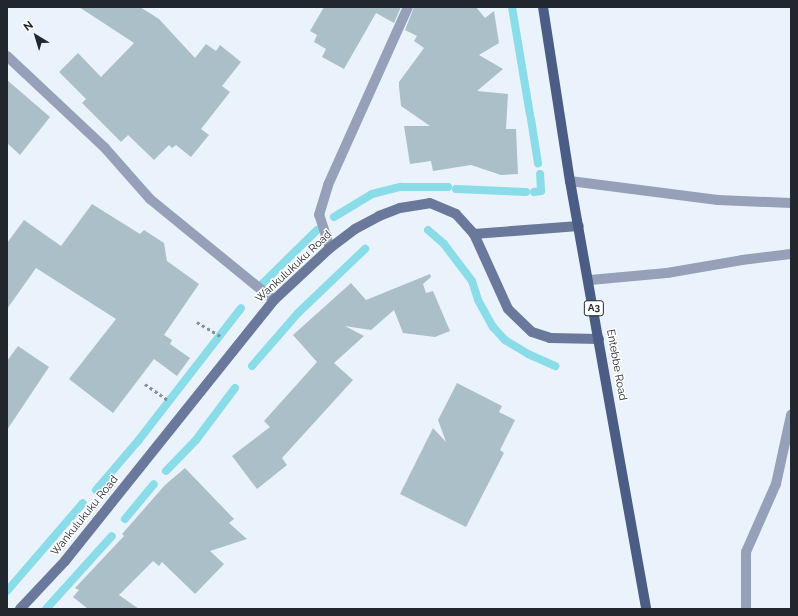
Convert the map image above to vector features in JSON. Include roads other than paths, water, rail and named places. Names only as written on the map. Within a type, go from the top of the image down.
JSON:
[{"type":"main road","name":"Entebbe Road","points":[[543,7],[570,181],[590,280],[646,609]]},
{"type":"main road","name":"Wankulukuku Road","points":[[20,609],[65,561],[274,300],[330,248],[355,229],[379,216],[400,208],[430,203],[456,214],[474,234],[481,253],[508,309],[532,332],[550,338],[599,339]]},
{"type":"main road","points":[[474,234],[579,226]]},
{"type":"street","points":[[330,248],[319,215],[328,185],[408,7]]},
{"type":"street","points":[[7,56],[105,148],[150,199],[274,300]]},
{"type":"street","points":[[570,181],[718,200],[791,203]]},
{"type":"street","points":[[590,280],[667,273],[742,260],[791,254]]},
{"type":"street","points":[[746,609],[746,552],[776,484],[791,415]]},
{"type":"waterway","points":[[512,7],[530,114]]},
{"type":"waterway","points":[[531,119],[538,163]]},
{"type":"waterway","points":[[534,192],[541,191],[540,174]]},
{"type":"waterway","points":[[334,217],[372,194],[401,187],[448,187]]},
{"type":"waterway","points":[[456,189],[526,192]]},
{"type":"waterway","points":[[262,284],[317,230]]},
{"type":"waterway","points":[[428,230],[444,244],[472,281],[478,300],[493,327],[505,340],[528,354],[555,366]]},
{"type":"waterway","points":[[252,366],[298,313],[365,249]]},
{"type":"waterway","points":[[96,490],[138,441],[241,308]]},
{"type":"waterway","points":[[166,471],[196,440],[235,388]]},
{"type":"waterway","points":[[125,519],[154,484]]},
{"type":"waterway","points":[[7,591],[83,503]]},
{"type":"waterway","points":[[46,609],[112,536]]}]
